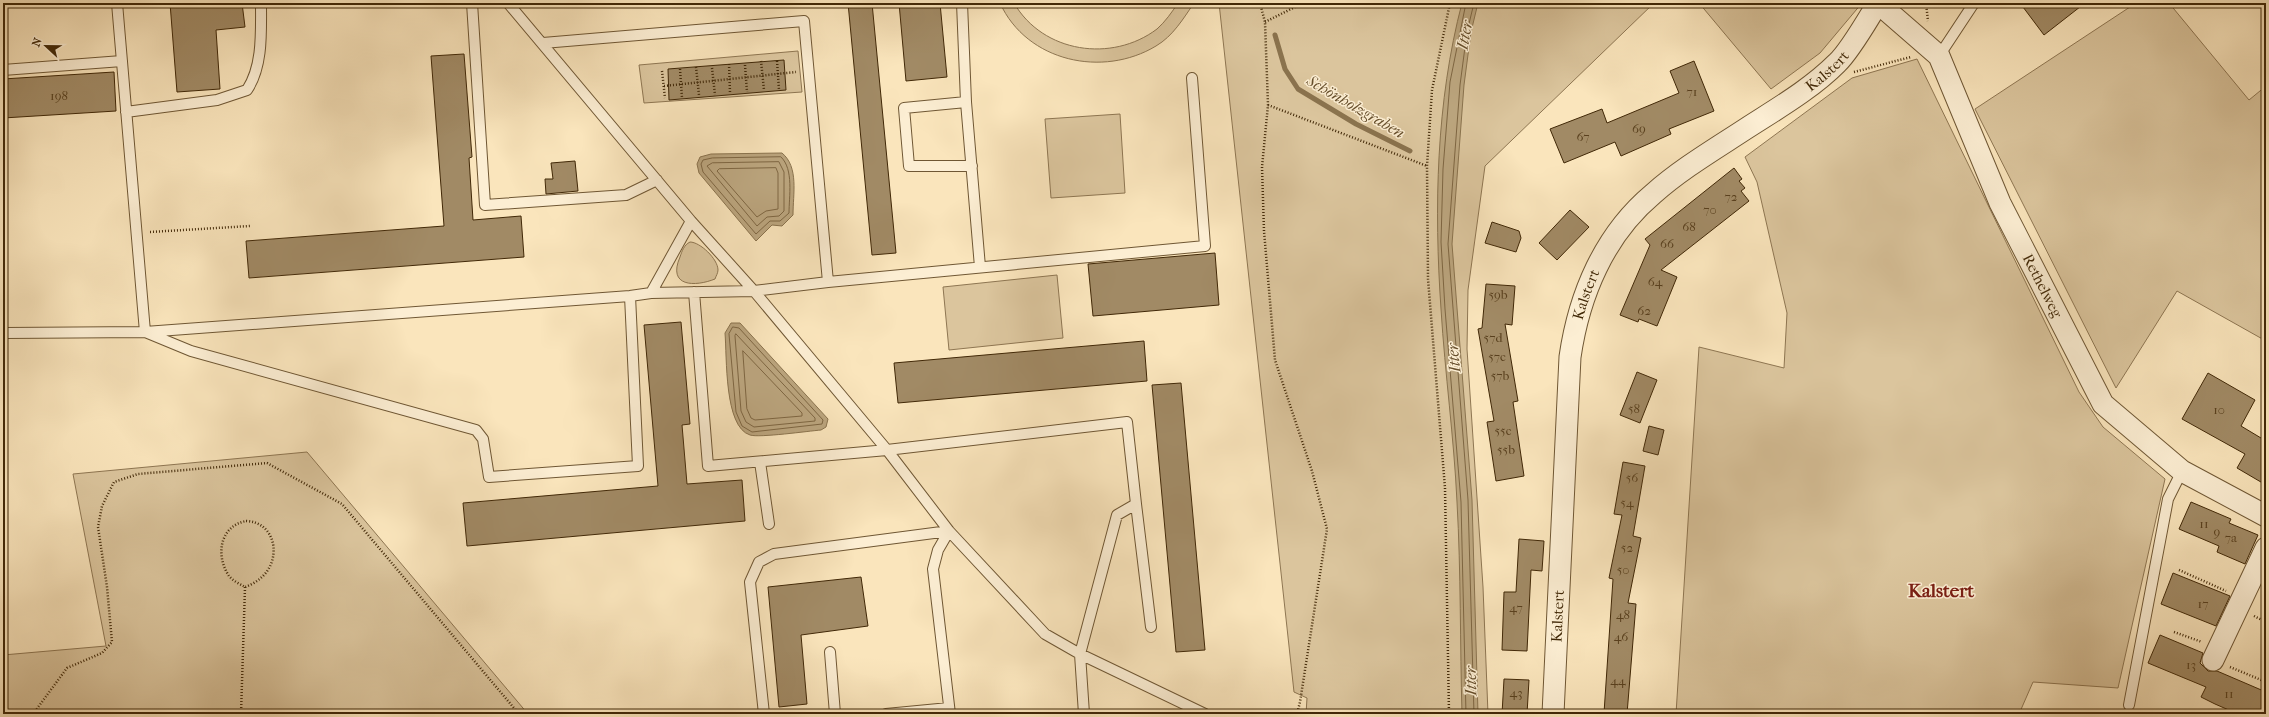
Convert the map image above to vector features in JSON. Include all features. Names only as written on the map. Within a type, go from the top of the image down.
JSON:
[{"type":"street","name":"Rethelweg","points":[[1878,3],[1935,53],[2000,203],[2103,404],[2182,471],[2266,516]]},
{"type":"street","name":"Kalstert","points":[[1553,714],[1570,357],[1574,326],[1586,290],[1602,256],[1624,223],[1652,194],[1712,151],[1792,100],[1838,62],[1878,3]]},
{"type":"street","points":[[2216,654],[2266,548]]},
{"type":"lane","points":[[117,3],[145,332]]},
{"type":"lane","points":[[126,112],[217,100],[247,90],[256,72],[261,36],[261,3]]},
{"type":"lane","points":[[472,3],[485,205],[626,195],[657,180]]},
{"type":"lane","points":[[508,3],[691,221],[754,291],[888,450],[949,531],[1046,634],[1080,654],[1205,714]]},
{"type":"lane","points":[[962,3],[966,102],[980,267]]},
{"type":"lane","points":[[1935,53],[1974,3]]},
{"type":"lane","points":[[543,43],[804,22],[828,282]]},
{"type":"lane","points":[[3,70],[122,61]]},
{"type":"lane","points":[[5,333],[145,332],[630,296],[651,293],[754,291],[828,282],[1205,246],[1192,78]]},
{"type":"lane","points":[[966,102],[904,108],[909,166],[972,166]]},
{"type":"lane","points":[[651,293],[691,221]]},
{"type":"lane","points":[[694,292],[708,466],[888,450],[1127,422],[1151,627]]},
{"type":"lane","points":[[145,332],[191,351],[476,430],[483,439],[489,477],[638,466],[630,296]]},
{"type":"lane","points":[[760,462],[769,524]]},
{"type":"lane","points":[[2129,705],[2168,499],[2182,471]]},
{"type":"lane","points":[[1084,714],[1080,654],[1117,515],[1136,504]]},
{"type":"lane","points":[[886,714],[950,711],[933,569],[938,550],[949,531]]},
{"type":"lane","points":[[764,714],[750,582],[759,562],[774,554],[949,531]]},
{"type":"lane","points":[[830,652],[835,714]]},
{"type":"path","points":[[1260,3],[1264,22],[1268,105],[1262,167],[1264,231],[1275,360],[1312,471],[1327,529],[1297,714]]},
{"type":"path","points":[[1264,22],[1303,3]]},
{"type":"path","points":[[1449,714],[1445,488],[1428,279],[1427,166],[1432,90],[1450,3]]},
{"type":"path","points":[[1851,72],[1858,73],[1935,53]]},
{"type":"path","points":[[761,61],[764,90]]},
{"type":"path","points":[[778,61],[779,90]]},
{"type":"path","points":[[729,64],[730,93]]},
{"type":"path","points":[[745,65],[747,92]]},
{"type":"path","points":[[696,67],[699,95]]},
{"type":"path","points":[[712,68],[715,95]]},
{"type":"path","points":[[680,69],[682,98]]},
{"type":"path","points":[[662,71],[665,98]]},
{"type":"path","points":[[664,86],[809,71]]},
{"type":"path","points":[[1268,105],[1427,166]]},
{"type":"path","points":[[137,233],[250,226]]},
{"type":"path","points":[[33,714],[67,668],[102,653],[112,642],[106,581],[98,527],[102,506],[114,482],[138,474],[267,463],[342,504],[519,714]]},
{"type":"path","points":[[254,521],[267,530],[271,536],[273,552],[271,562],[264,576],[245,587],[230,577],[226,569],[222,541],[230,527],[238,522],[254,521]]},
{"type":"path","points":[[2179,570],[2242,598]]},
{"type":"path","points":[[241,714],[245,587]]},
{"type":"path","points":[[2174,632],[2266,682]]},
{"type":"shaded area","points":[[1000,3],[1014,3],[1027,20],[1042,33],[1060,42],[1080,48],[1100,49],[1120,46],[1139,40],[1157,29],[1178,3],[1194,3],[1173,32],[1156,46],[1135,56],[1113,61],[1090,62],[1068,59],[1047,51],[1028,39],[1012,23]]},
{"type":"shaded area","points":[[1219,3],[1654,3],[1485,166],[1468,290],[1467,349],[1483,587],[1488,714],[1306,714],[1307,698],[1294,692]]},
{"type":"shaded area","points":[[1699,3],[1862,3],[1820,53],[1771,89]]},
{"type":"shaded area","points":[[2136,3],[2169,3],[2249,100],[2266,86],[2266,341],[2177,291],[2116,388],[1975,109]]},
{"type":"shaded area","points":[[798,51],[802,92],[644,103],[639,65]]},
{"type":"shaded area","points":[[1917,59],[2079,392],[2103,427],[2165,479],[2118,688],[2033,682],[2019,714],[1676,714],[1699,347],[1784,368],[1787,313],[1757,182],[1745,157],[1852,78]]},
{"type":"shaded area","points":[[1120,114],[1125,193],[1051,198],[1045,119]]},
{"type":"shaded area","points":[[690,242],[699,245],[712,256],[718,270],[715,279],[707,282],[692,283],[685,282],[680,279],[677,274],[677,267],[684,248]]},
{"type":"shaded area","points":[[1057,275],[1063,338],[949,350],[943,287]]},
{"type":"shaded area","points":[[307,452],[528,714],[3,714],[3,655],[106,646],[73,474]]},
{"type":"water","name":"Itter","points":[[1462,3],[1478,3],[1471,32],[1464,85],[1452,244],[1472,500],[1478,714],[1462,714],[1457,502],[1443,333],[1438,232],[1439,155],[1442,117],[1453,40]]},
{"type":"water","points":[[782,153],[791,166],[793,173],[793,215],[782,226],[772,225],[756,241],[699,173],[697,164],[700,157],[711,154]]},
{"type":"water","points":[[731,323],[740,323],[828,419],[826,427],[821,430],[763,436],[750,435],[742,429],[735,419],[728,390],[725,333]]},
{"type":"building","points":[[170,3],[242,3],[245,27],[216,30],[220,89],[177,92]]},
{"type":"building","points":[[848,3],[872,3],[896,253],[872,255]]},
{"type":"building","points":[[899,3],[940,3],[947,77],[906,81]]},
{"type":"building","points":[[2020,3],[2085,3],[2044,35]]},
{"type":"building","points":[[464,54],[472,157],[469,158],[473,220],[521,216],[524,257],[249,278],[246,241],[444,226],[431,56]]},
{"type":"building","points":[[784,60],[786,90],[669,100],[668,69]]},
{"type":"building","points":[[1694,61],[1714,111],[1669,129],[1671,134],[1621,156],[1615,142],[1564,163],[1550,129],[1602,109],[1607,123],[1679,93],[1670,71]]},
{"type":"building","points":[[114,72],[116,111],[3,118],[3,79]]},
{"type":"building","points":[[575,161],[578,191],[546,194],[545,179],[553,179],[551,163]]},
{"type":"building","points":[[1734,168],[1742,179],[1739,181],[1745,188],[1741,191],[1749,201],[1661,270],[1677,277],[1657,326],[1639,319],[1638,322],[1620,315],[1650,245],[1645,239]]},
{"type":"building","points":[[1570,210],[1589,227],[1557,260],[1539,243]]},
{"type":"building","points":[[1492,222],[1519,231],[1521,238],[1516,252],[1485,243]]},
{"type":"building","points":[[1215,253],[1219,305],[1093,316],[1088,264]]},
{"type":"building","points":[[1486,284],[1515,286],[1512,325],[1505,324],[1518,401],[1513,402],[1524,476],[1496,481],[1487,422],[1494,421],[1478,329],[1482,328]]},
{"type":"building","points":[[681,322],[690,424],[682,425],[687,484],[742,480],[745,521],[467,546],[463,503],[658,486],[644,325]]},
{"type":"building","points":[[1144,341],[1147,381],[898,403],[894,363]]},
{"type":"building","points":[[1637,372],[1657,380],[1640,423],[1620,415]]},
{"type":"building","points":[[2208,373],[2255,400],[2241,426],[2266,441],[2266,485],[2237,468],[2245,454],[2182,419]]},
{"type":"building","points":[[1181,383],[1205,650],[1176,652],[1152,385]]},
{"type":"building","points":[[1649,426],[1664,430],[1658,455],[1643,451]]},
{"type":"building","points":[[1623,462],[1645,466],[1633,536],[1641,538],[1628,603],[1636,604],[1627,714],[1604,713],[1613,579],[1609,578],[1622,515],[1614,514]]},
{"type":"building","points":[[2191,502],[2231,519],[2229,523],[2258,535],[2245,564],[2217,552],[2219,546],[2179,529]]},
{"type":"building","points":[[1519,539],[1544,541],[1542,571],[1531,570],[1527,651],[1502,650],[1504,592],[1516,592]]},
{"type":"building","points":[[2173,573],[2230,596],[2216,626],[2161,604]]},
{"type":"building","points":[[861,577],[868,626],[801,635],[807,704],[779,707],[768,587]]},
{"type":"building","points":[[2160,635],[2203,653],[2200,663],[2208,671],[2217,671],[2266,692],[2266,704],[2262,714],[2238,714],[2215,704],[2201,697],[2206,687],[2148,663]]},
{"type":"building","points":[[1504,679],[1529,680],[1527,714],[1502,714]]},
{"type":"waterway","name":"Schönholzgraben","points":[[1275,35],[1285,69],[1298,89],[1356,124],[1410,151]]},
{"type":"district","name":"Kalstert","points":[[1941,590]]}]
